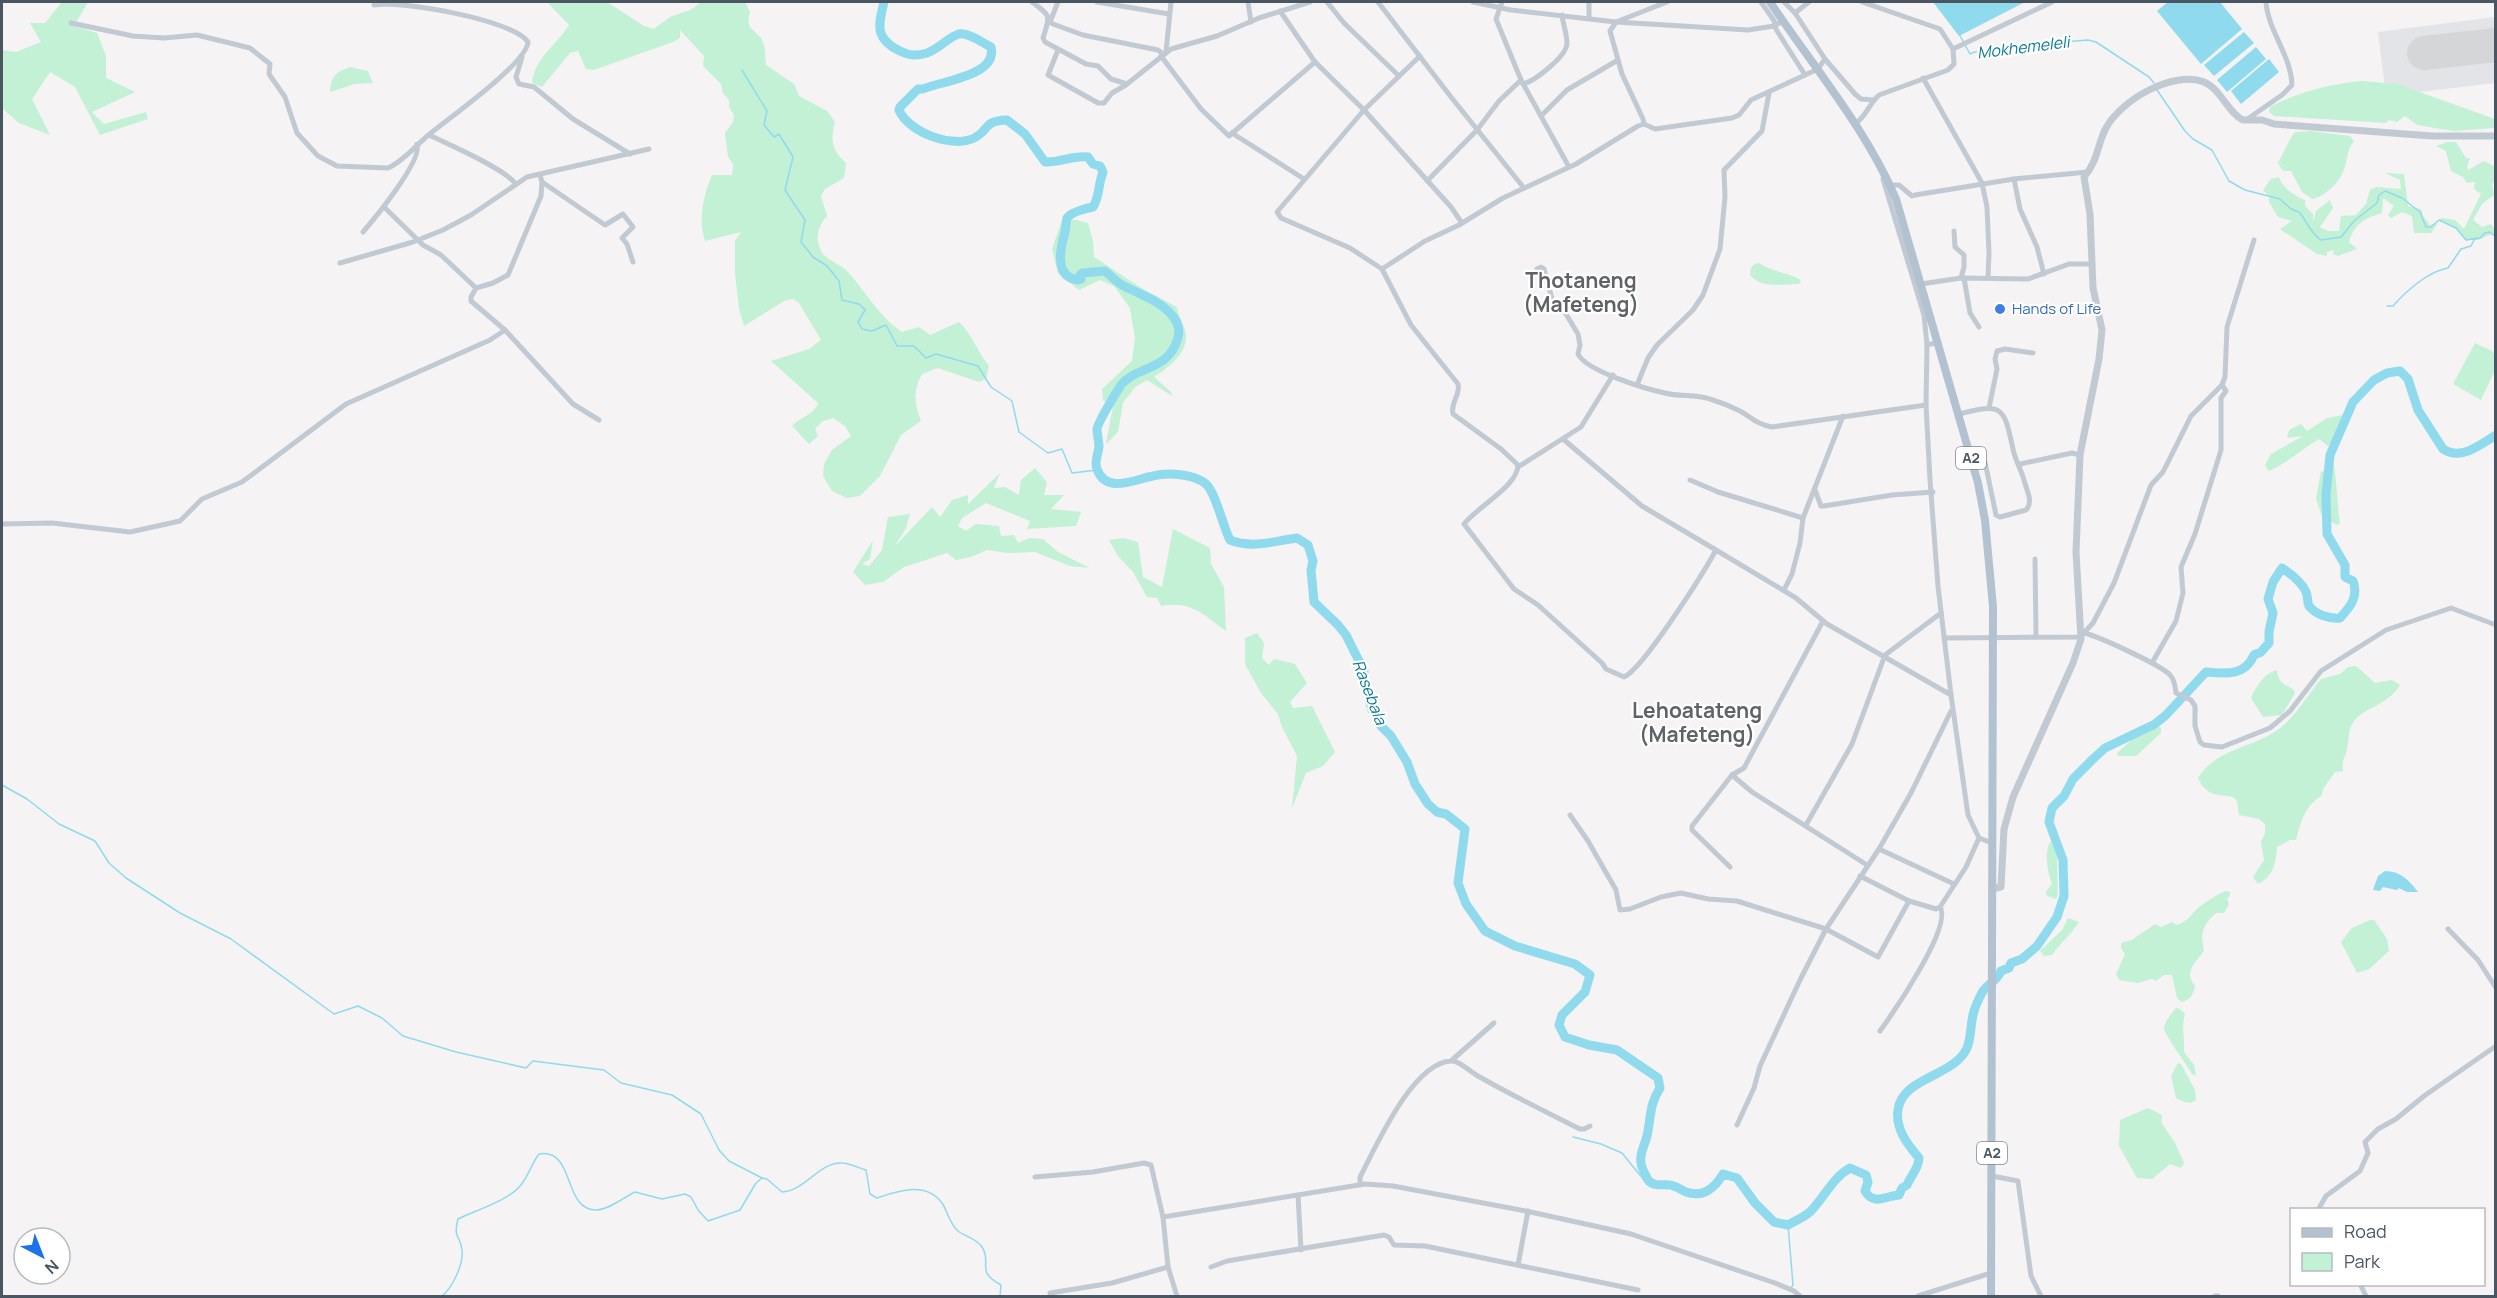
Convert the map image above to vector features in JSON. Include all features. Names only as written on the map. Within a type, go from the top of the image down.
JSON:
[{"type":"main road","name":"A2","points":[[1770,2],[1818,69],[1890,185],[1939,342],[1978,483],[1985,520],[1993,607],[1991,1296]]},
{"type":"street","points":[[1032,2],[1047,14],[1050,22],[1083,35],[1158,50],[1201,109],[1226,135],[1232,133],[1315,62]]},
{"type":"street","points":[[1058,2],[1044,41],[1086,64],[1098,66],[1111,79],[1127,84]]},
{"type":"street","points":[[1097,2],[1169,14]]},
{"type":"street","points":[[1163,54],[1171,2]]},
{"type":"street","points":[[1248,2],[1251,22]]},
{"type":"street","points":[[1058,50],[1048,75],[1098,103],[1104,103],[1112,93],[1127,84],[1163,54],[1217,36],[1280,10],[1310,2]]},
{"type":"street","points":[[1327,2],[1344,23],[1399,76]]},
{"type":"street","points":[[1378,2],[1524,188]]},
{"type":"street","points":[[1473,2],[1616,22],[1706,25],[1748,30],[1774,26],[1783,21]]},
{"type":"street","points":[[1589,2],[1589,18]]},
{"type":"street","points":[[1667,2],[1616,22],[1610,31],[1618,60],[1644,124],[1655,129],[1732,118],[1739,115],[1751,100],[1818,69],[1825,59]]},
{"type":"street","points":[[1761,2],[1805,75]]},
{"type":"street","points":[[1784,2],[1795,13],[1825,59],[1856,94],[1861,99],[1873,100]]},
{"type":"street","points":[[1795,13],[1809,2]]},
{"type":"street","points":[[1854,124],[1862,120],[1873,100],[1887,91],[1948,70],[1954,64],[1953,49],[1941,29],[1862,2]]},
{"type":"street","points":[[1953,49],[2052,2]]},
{"type":"street","points":[[1992,888],[2001,887],[2004,829],[2013,797],[2073,663],[2082,635],[2076,573],[2080,454],[2099,359],[2102,330],[2093,288],[2090,214],[2084,177],[2097,158],[2105,129],[2112,118],[2132,101],[2165,82],[2187,78],[2204,82],[2218,92],[2241,119],[2260,116],[2292,85],[2289,70],[2268,15],[2266,2]]},
{"type":"street","points":[[71,24],[133,36],[164,38],[197,35],[250,48],[270,64],[269,74],[285,97],[297,133],[318,156],[331,165],[388,168],[485,90],[522,55],[528,46],[525,38],[502,25],[436,8],[404,4],[374,5]]},
{"type":"street","points":[[1500,4],[1496,19],[1522,82],[1569,167]]},
{"type":"street","points":[[1280,10],[1315,62],[1364,110],[1462,223]]},
{"type":"street","points":[[1427,181],[1477,130],[1499,101],[1522,82],[1531,81],[1564,53],[1567,42],[1562,15]]},
{"type":"street","points":[[522,55],[516,77],[519,84],[534,87],[566,114],[630,154]]},
{"type":"street","points":[[1420,56],[1364,110],[1278,208],[1277,215],[1350,248],[1383,269],[1411,325],[1458,384],[1458,392],[1452,404],[1453,414],[1501,450],[1518,467]]},
{"type":"street","points":[[1541,116],[1567,90],[1618,60]]},
{"type":"street","points":[[1923,78],[1982,183],[1987,207],[1990,263],[1988,278]]},
{"type":"street","points":[[1637,384],[1648,358],[1657,345],[1693,310],[1703,295],[1720,249],[1725,197],[1724,170],[1762,131],[1769,93]]},
{"type":"street","points":[[2260,116],[2274,123],[2432,136],[2496,136]]},
{"type":"street","points":[[1383,269],[1417,246],[1524,188],[1569,167],[1644,124]]},
{"type":"street","points":[[1232,133],[1304,179]]},
{"type":"street","points":[[429,135],[510,177],[515,183]]},
{"type":"street","points":[[363,232],[384,207],[418,154],[417,144]]},
{"type":"street","points":[[340,263],[417,240],[462,221],[527,177],[649,149]]},
{"type":"street","points":[[1890,185],[1899,185],[1912,196],[1982,183],[2088,172]]},
{"type":"street","points":[[1884,173],[1882,175],[1927,325],[1926,405],[1941,613],[1952,710],[1968,815],[1979,838],[1992,843]]},
{"type":"street","points":[[540,175],[542,196],[508,275],[476,288],[471,301],[505,330],[573,404],[599,420]]},
{"type":"street","points":[[2014,179],[2020,210],[2037,247],[2044,274]]},
{"type":"street","points":[[542,182],[605,225],[623,214],[633,227],[622,238],[627,244],[633,262]]},
{"type":"street","points":[[384,207],[417,240],[441,255],[476,288]]},
{"type":"street","points":[[1954,231],[1954,247],[1964,255],[1962,278],[1970,313],[1979,327]]},
{"type":"street","points":[[2082,635],[2093,623],[2114,583],[2151,485],[2163,472],[2191,416],[2222,385],[2227,327],[2254,240]]},
{"type":"street","points":[[1921,284],[1962,278],[2028,279],[2069,264],[2091,264]]},
{"type":"street","points":[[1538,269],[1541,267],[1544,269],[1552,299],[1566,314],[1578,334],[1580,357],[1613,375],[1637,384],[1665,393],[1710,399],[1743,412],[1764,426],[1772,427],[1926,405]]},
{"type":"street","points":[[2,524],[52,524],[130,532],[180,521],[202,499],[242,482],[346,404],[490,340],[505,330]]},
{"type":"street","points":[[1927,345],[1939,342]]},
{"type":"street","points":[[1989,408],[1997,369],[1995,359],[1997,351],[2005,348],[2033,353]]},
{"type":"street","points":[[1613,375],[1586,422],[1518,467],[1510,482],[1474,512],[1464,524],[1514,589],[1538,605],[1606,669],[1624,677],[1651,648],[1716,550]]},
{"type":"street","points":[[2152,663],[2176,621],[2183,593],[2181,567],[2221,450],[2221,398],[2226,391],[2222,385]]},
{"type":"street","points":[[1959,414],[1989,408],[2001,411],[2006,417],[2030,507],[2000,517],[1995,513],[1991,483],[1985,462]]},
{"type":"street","points":[[1784,590],[1792,574],[1803,519],[1843,416]]},
{"type":"street","points":[[1563,439],[1642,506],[1796,597],[1823,621],[1951,695]]},
{"type":"street","points":[[2020,464],[2072,453],[2080,454]]},
{"type":"street","points":[[1690,480],[1718,492],[1803,519]]},
{"type":"street","points":[[1815,490],[1821,506],[1892,495],[1933,492]]},
{"type":"street","points":[[2035,559],[2036,636]]},
{"type":"street","points":[[1944,638],[2082,635],[2152,663],[2169,673],[2176,693],[2191,700],[2195,706],[2195,726],[2200,742],[2204,746],[2222,747],[2270,728],[2283,719],[2321,671],[2385,630],[2451,608],[2496,625]]},
{"type":"street","points":[[1806,825],[1852,744],[1885,655],[1941,613]]},
{"type":"street","points":[[1730,867],[1692,830],[1694,823],[1732,775],[1744,768],[1823,621]]},
{"type":"street","points":[[1737,1125],[1792,994],[1826,929],[1879,849],[1952,710]]},
{"type":"street","points":[[1732,775],[1752,792],[1867,865]]},
{"type":"street","points":[[1570,815],[1616,890],[1620,910],[1681,893],[1695,894],[1708,899],[1737,901],[1826,929],[1878,957],[1909,901]]},
{"type":"street","points":[[1860,876],[1909,901],[1931,909],[1940,907],[1966,867],[1979,838]]},
{"type":"street","points":[[1879,849],[1954,884]]},
{"type":"street","points":[[1880,1031],[1903,998],[1929,953],[1943,914],[1940,907]]},
{"type":"street","points":[[2448,929],[2478,960],[2496,988]]},
{"type":"street","points":[[1360,1185],[1360,1177],[1407,1092],[1430,1070],[1452,1060],[1494,1023]]},
{"type":"street","points":[[2319,1208],[2326,1196],[2360,1171],[2368,1152],[2365,1142],[2378,1129],[2396,1119],[2424,1096],[2496,1046]]},
{"type":"street","points":[[1452,1060],[1500,1089],[1580,1129],[1584,1130],[1590,1126]]},
{"type":"street","points":[[1035,1177],[1151,1164],[1163,1217],[1168,1267],[1177,1296]]},
{"type":"street","points":[[1992,1176],[2018,1180],[2031,1276],[2041,1296]]},
{"type":"street","points":[[1163,1217],[1360,1185],[1394,1186],[1528,1211],[1630,1234],[1775,1283],[1800,1296]]},
{"type":"street","points":[[1298,1195],[1301,1250]]},
{"type":"street","points":[[1518,1265],[1528,1211]]},
{"type":"street","points":[[1211,1267],[1227,1261],[1384,1235],[1389,1237],[1394,1245],[1425,1246],[1638,1290]]},
{"type":"street","points":[[1050,1293],[1112,1282],[1168,1267]]},
{"type":"street","points":[[1918,1296],[1991,1273]]},
{"type":"shaded area","points":[[2495,17],[2495,83],[2386,96],[2378,32]]},
{"type":"green space","points":[[62,2],[88,2],[74,26],[97,33],[106,56],[106,78],[135,92],[92,112],[104,124],[146,112],[148,119],[100,135],[75,87],[50,72],[32,99],[50,135],[19,123],[2,108],[2,50],[16,52],[41,42],[30,23],[45,23]]},
{"type":"green space","points":[[547,2],[607,2],[644,26],[654,29],[670,17],[690,10],[702,2],[745,2],[750,12],[748,21],[750,26],[763,43],[766,65],[794,84],[799,96],[827,111],[835,122],[833,145],[846,163],[844,178],[825,189],[821,196],[827,216],[818,234],[818,244],[823,254],[846,270],[879,311],[902,332],[919,327],[930,335],[959,322],[968,332],[989,366],[986,379],[979,382],[938,368],[922,374],[915,397],[921,421],[901,435],[880,476],[860,496],[847,498],[832,491],[823,476],[824,464],[832,450],[851,436],[845,426],[833,418],[823,421],[815,429],[818,436],[809,444],[792,426],[813,410],[818,403],[771,361],[809,349],[821,340],[799,303],[793,299],[784,301],[744,326],[739,309],[735,273],[735,241],[741,232],[705,241],[702,208],[712,175],[732,175],[733,164],[728,157],[725,133],[733,122],[734,115],[721,84],[703,66],[704,56],[680,30],[680,38],[673,42],[594,70],[586,69],[578,51],[570,53],[542,87],[532,83],[537,66],[569,25]]},
{"type":"green space","points":[[350,67],[368,71],[373,83],[355,84],[330,92],[331,82],[335,76]]},
{"type":"green space","points":[[2362,81],[2397,84],[2495,119],[2494,128],[2454,131],[2417,125],[2405,116],[2397,122],[2389,120],[2386,123],[2274,116],[2269,112],[2270,107],[2303,93],[2338,84]]},
{"type":"green space","points":[[2310,131],[2350,136],[2354,141],[2338,181],[2326,193],[2312,199],[2302,192],[2291,171],[2283,171],[2278,163],[2295,132]]},
{"type":"green space","points":[[2456,142],[2466,158],[2470,158],[2468,170],[2484,161],[2495,167],[2495,181],[2492,184],[2494,195],[2482,204],[2473,220],[2482,227],[2491,224],[2495,230],[2495,237],[2492,234],[2478,240],[2466,240],[2456,228],[2439,220],[2442,218],[2455,220],[2464,229],[2481,194],[2474,189],[2475,182],[2467,183],[2463,177],[2451,171],[2446,151],[2436,146]]},
{"type":"green space","points":[[2385,173],[2404,174],[2408,206],[2421,209],[2430,225],[2438,223],[2431,233],[2414,233],[2412,216],[2402,212],[2391,218],[2388,215],[2394,206],[2383,198],[2382,213],[2361,223],[2351,236],[2349,242],[2357,249],[2338,256],[2333,254],[2334,250],[2327,252],[2327,256],[2317,254],[2280,229],[2292,221],[2278,217],[2269,202],[2269,196],[2263,190],[2271,179],[2279,177],[2289,191],[2305,200],[2305,206],[2313,214],[2313,222],[2316,211],[2330,200],[2333,208],[2320,227],[2328,231],[2339,231],[2341,216],[2356,215],[2366,204],[2370,190],[2376,187],[2401,189],[2400,180]]},
{"type":"green space","points":[[1063,217],[1088,223],[1094,257],[1143,289],[1177,307],[1186,335],[1180,354],[1171,365],[1154,377],[1171,392],[1172,396],[1147,380],[1135,387],[1123,403],[1118,432],[1106,444],[1113,406],[1103,400],[1102,389],[1132,361],[1135,338],[1130,308],[1114,286],[1100,280],[1079,290],[1058,273],[1052,249]]},
{"type":"green space","points":[[1759,263],[1801,280],[1799,284],[1773,285],[1760,282],[1750,275],[1752,266]]},
{"type":"green space","points":[[2475,343],[2492,351],[2495,355],[2495,370],[2481,400],[2453,384]]},
{"type":"green space","points":[[2343,415],[2335,437],[2328,446],[2319,439],[2269,471],[2265,465],[2271,454],[2303,436],[2287,438],[2289,430],[2301,424],[2307,431],[2327,418]]},
{"type":"green space","points":[[2332,461],[2340,523],[2337,525],[2330,521],[2324,522],[2316,499],[2321,471],[2329,474]]},
{"type":"green space","points":[[1035,468],[1047,482],[1044,495],[1064,495],[1051,509],[1081,512],[1076,526],[1027,529],[1030,521],[986,503],[962,518],[958,526],[966,531],[976,524],[999,526],[1001,536],[1014,535],[1018,543],[1029,538],[1043,539],[1058,552],[1090,568],[1070,566],[1035,552],[1008,553],[987,550],[956,560],[947,553],[904,567],[883,582],[865,585],[853,572],[873,540],[870,559],[862,564],[869,566],[882,550],[888,517],[910,514],[906,528],[895,546],[932,507],[940,517],[952,500],[968,495],[968,504],[1000,473],[994,488],[1005,487],[1019,495],[1021,480]]},
{"type":"green space","points":[[1173,529],[1210,548],[1211,564],[1224,587],[1226,631],[1196,610],[1181,605],[1161,606],[1157,598],[1147,597],[1133,572],[1118,556],[1109,540],[1123,538],[1138,542],[1143,577],[1162,587]]},
{"type":"green space","points":[[1257,633],[1264,643],[1262,658],[1269,665],[1274,659],[1295,664],[1307,683],[1290,702],[1293,708],[1312,706],[1335,752],[1323,766],[1306,773],[1292,808],[1297,756],[1278,714],[1261,693],[1245,664],[1245,638]]},
{"type":"green space","points":[[2356,666],[2375,683],[2392,680],[2400,685],[2388,698],[2355,720],[2350,729],[2343,771],[2335,772],[2323,789],[2322,795],[2307,810],[2296,840],[2290,840],[2277,847],[2273,869],[2267,878],[2258,884],[2253,877],[2264,860],[2261,842],[2265,833],[2265,824],[2259,819],[2239,815],[2237,801],[2234,798],[2208,791],[2198,778],[2205,768],[2223,755],[2276,731],[2295,713],[2321,679],[2340,674],[2348,667]]},
{"type":"green space","points":[[2277,670],[2280,680],[2295,693],[2282,715],[2263,717],[2251,698],[2264,677]]},
{"type":"green space","points":[[2159,727],[2161,733],[2136,756],[2119,756],[2117,753],[2140,733]]},
{"type":"green space","points":[[2050,842],[2053,844],[2057,857],[2058,894],[2056,899],[2047,896],[2046,892],[2052,884],[2047,858]]},
{"type":"green space","points":[[2225,891],[2230,892],[2227,898],[2229,904],[2224,913],[2216,913],[2208,921],[2202,938],[2204,950],[2190,971],[2195,986],[2190,998],[2182,1002],[2177,998],[2172,975],[2164,975],[2156,981],[2152,979],[2138,983],[2119,980],[2116,974],[2125,954],[2121,943],[2132,940],[2155,924],[2161,927],[2172,922],[2176,925],[2180,924],[2202,905]]},
{"type":"green space","points":[[2068,918],[2079,922],[2052,955],[2044,956],[2040,951],[2062,930]]},
{"type":"green space","points":[[2374,920],[2387,939],[2389,951],[2369,969],[2357,973],[2341,942],[2352,928]]},
{"type":"green space","points":[[2176,1008],[2185,1014],[2184,1052],[2194,1065],[2196,1076],[2192,1074],[2164,1029]]},
{"type":"green space","points":[[2178,1063],[2181,1064],[2195,1090],[2196,1100],[2193,1102],[2176,1098],[2171,1076]]},
{"type":"green space","points":[[2148,1108],[2162,1115],[2161,1122],[2175,1143],[2184,1163],[2181,1168],[2170,1164],[2152,1179],[2137,1178],[2119,1146],[2120,1120]]},
{"type":"water","points":[[1933,2],[2025,2],[1959,36]]},
{"type":"water","points":[[2168,2],[2220,2],[2242,29],[2201,64],[2157,11]]},
{"type":"water","points":[[2244,32],[2254,43],[2214,76],[2204,65]]},
{"type":"water","points":[[2256,47],[2266,59],[2227,92],[2217,80]]},
{"type":"water","points":[[2269,59],[2279,72],[2241,104],[2231,91]]},
{"type":"water","points":[[2385,871],[2404,877],[2418,892],[2383,887],[2380,891],[2373,890],[2378,876]]},
{"type":"waterway","name":"Rasebala","points":[[884,2],[880,18],[882,37],[904,53],[914,55],[927,53],[959,34],[971,36],[991,47],[991,57],[986,65],[977,71],[954,80],[918,89],[900,107],[899,110],[904,118],[922,132],[933,137],[956,141],[976,137],[991,123],[1007,120],[1025,134],[1045,162],[1088,157],[1093,164],[1100,166],[1103,172],[1093,207],[1075,212],[1067,218],[1061,254],[1062,268],[1070,278],[1078,280],[1081,279],[1082,273],[1105,271],[1120,284],[1159,304],[1174,317],[1177,323],[1178,337],[1168,356],[1127,379],[1121,385],[1101,420],[1097,429],[1099,447],[1096,464],[1101,477],[1114,483],[1166,474],[1195,478],[1210,488],[1230,540],[1255,544],[1297,538],[1308,545],[1313,561],[1311,570],[1314,602],[1346,635],[1364,671],[1364,681],[1372,710],[1379,718],[1380,725],[1391,736],[1407,762],[1415,784],[1428,804],[1465,829],[1458,883],[1466,904],[1485,931],[1515,946],[1575,964],[1590,975],[1585,992],[1562,1015],[1559,1025],[1565,1037],[1589,1045],[1617,1050],[1658,1078],[1660,1088],[1652,1106],[1641,1156],[1642,1167],[1648,1180],[1655,1184],[1671,1185],[1686,1192],[1698,1194],[1716,1184],[1723,1174],[1737,1178],[1755,1203],[1774,1222],[1788,1225],[1808,1214],[1833,1182],[1850,1168],[1866,1175],[1868,1182],[1865,1191],[1872,1198],[1880,1199],[1899,1195],[1902,1188],[1907,1185],[1919,1158],[1906,1141],[1898,1123],[1898,1110],[1902,1099],[1909,1090],[1960,1058],[1967,1048],[1973,1013],[1983,991],[2001,971],[2009,968],[2011,963],[2022,959],[2037,946],[2057,917],[2064,896],[2063,860],[2049,822],[2052,808],[2064,796],[2073,779],[2105,748],[2155,724],[2206,672],[2228,673],[2240,670],[2246,667],[2254,655],[2261,652],[2269,643],[2273,613],[2268,599],[2273,582],[2282,568],[2302,585],[2307,594],[2309,606],[2319,614],[2340,618],[2350,606],[2355,587],[2353,581],[2345,577],[2345,565],[2327,534],[2326,494],[2330,455],[2353,402],[2374,380],[2387,373],[2400,371],[2408,379],[2418,410],[2443,449],[2450,452],[2463,452],[2477,447],[2496,435]]},
{"type":"waterway","name":"Mokhemeleli","points":[[1959,34],[1970,54],[2002,47],[2088,40],[2096,42],[2149,77],[2154,83]]},
{"type":"waterway","points":[[742,70],[767,111],[764,125],[774,137],[779,134],[793,157],[785,190],[805,220],[801,242],[813,257],[827,266],[839,281],[842,300],[859,304],[865,310],[858,322],[862,329],[872,331],[886,325],[897,346],[914,346],[926,358],[936,354],[978,366],[991,387],[1012,401],[1019,432],[1048,453],[1062,449],[1072,473],[1097,470]]},
{"type":"waterway","name":"Mokhemeleli","points":[[2157,90],[2185,131],[2193,139],[2212,150],[2229,181],[2245,190],[2280,199],[2291,209],[2299,212],[2321,240],[2341,237],[2354,221],[2377,203],[2379,195],[2385,191],[2402,198],[2420,212],[2426,227],[2431,227],[2439,220],[2456,228],[2466,240],[2480,238],[2490,232],[2496,237]]},
{"type":"waterway","points":[[2387,306],[2393,306],[2426,277],[2448,268],[2461,249],[2471,246],[2475,238]]},
{"type":"waterway","points":[[2,785],[27,799],[59,824],[95,841],[109,863],[126,878],[180,913],[231,939],[334,1014],[358,1006],[382,1018],[403,1036],[456,1052],[526,1068],[533,1061],[604,1070],[621,1083],[672,1095],[701,1114],[719,1150],[729,1161],[762,1178]]},
{"type":"waterway","points":[[1573,1137],[1601,1144],[1622,1153],[1644,1180],[1649,1181]]},
{"type":"waterway","points":[[442,1296],[453,1282],[461,1262],[462,1250],[456,1230],[458,1219],[515,1191],[523,1182],[539,1154],[551,1155],[559,1160],[578,1201],[586,1208],[602,1209],[635,1192],[662,1199],[685,1194],[691,1197],[698,1210],[708,1221],[740,1210],[756,1183],[762,1178],[767,1179],[782,1192],[798,1187],[826,1167],[842,1163],[851,1165],[866,1170],[870,1194],[877,1198],[911,1190],[920,1190],[935,1196],[942,1203],[955,1228],[982,1247],[986,1258],[986,1271],[993,1280],[1001,1285],[1000,1296]]},
{"type":"waterway","points":[[1788,1225],[1793,1285],[1791,1288]]},
{"type":"runway","points":[[2424,53],[2496,45]]},
{"type":"place","name":"Hands of Life","points":[[2000,309]]},
{"type":"district","name":"Thotaneng (Mafeteng)","points":[[1581,293]]},
{"type":"district","name":"Lehoatateng (Mafeteng)","points":[[1697,723]]}]
